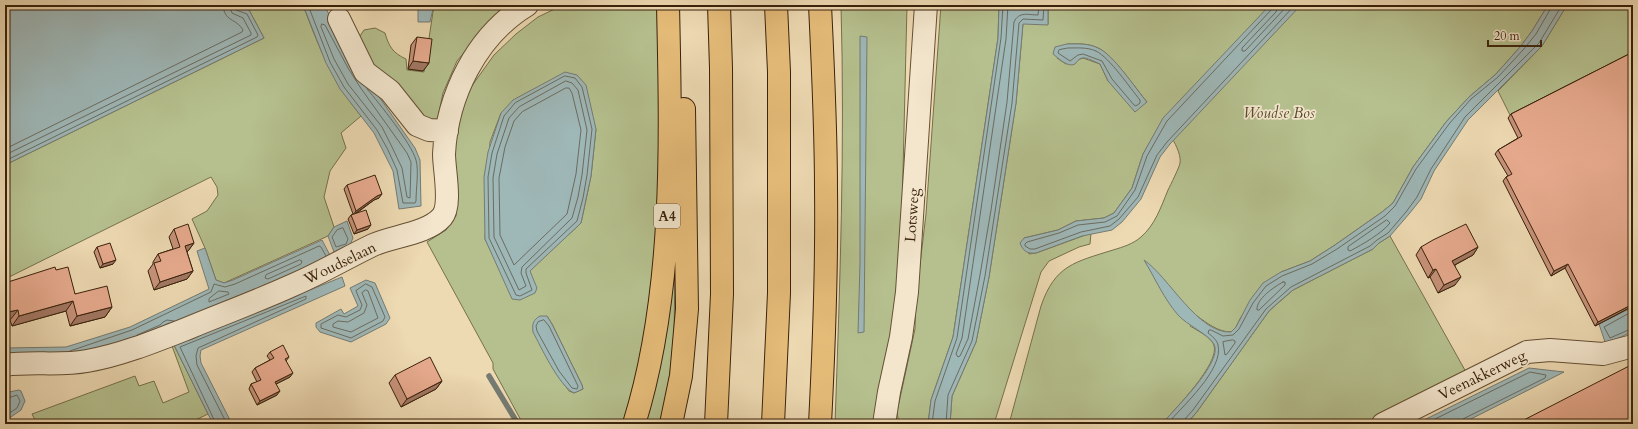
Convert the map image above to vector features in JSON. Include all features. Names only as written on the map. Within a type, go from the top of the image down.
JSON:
[{"type":"highway","name":"A4","points":[[634,424],[651,353],[660,302],[665,241],[670,103],[668,5]]},
{"type":"highway","name":"A4","points":[[671,424],[680,376],[687,309],[683,46],[673,5]]},
{"type":"highway","points":[[716,424],[722,294],[721,68],[719,5]]},
{"type":"highway","points":[[773,424],[779,293],[779,72],[776,5]]},
{"type":"highway","points":[[820,5],[826,190],[824,327],[820,424]]},
{"type":"street","name":"Woudselaan","points":[[5,365],[41,362],[86,361],[131,349],[294,285],[376,244],[424,230],[442,217],[447,201],[444,156],[449,117],[458,89],[469,66],[483,45],[499,27],[527,5]]},
{"type":"street","name":"Lotsweg","points":[[884,424],[889,392],[901,337],[907,292],[926,5]]},
{"type":"street","points":[[339,20],[365,72],[390,91],[417,125],[429,130],[447,131]]},
{"type":"street","name":"Veenakkerweg","points":[[1383,424],[1527,352],[1550,350],[1603,354],[1633,346]]},
{"type":"green space","points":[[233,5],[303,5],[327,63],[342,90],[361,116],[341,133],[346,148],[330,171],[324,197],[334,227],[328,236],[224,283],[216,280],[205,248],[192,219],[207,211],[218,195],[217,187],[211,177],[5,279],[5,165],[264,38],[249,10]]},
{"type":"green space","points":[[434,5],[507,5],[502,8],[457,61],[443,93],[437,122],[432,126],[371,72],[358,39],[364,30],[375,28],[385,33],[392,49],[406,59],[407,70],[424,72]]},
{"type":"green space","points":[[563,5],[664,5],[661,246],[632,424],[523,424],[493,369],[493,363],[427,242],[446,230],[456,216],[457,203],[454,130],[461,101],[494,55],[516,34],[538,17]],"holes":[[[501,113],[596,129],[591,176],[581,223],[529,271],[493,255],[485,239],[490,142]],[[547,316],[582,385],[583,389],[574,393],[569,391],[556,373]]]},
{"type":"green space","points":[[841,5],[907,5],[900,297],[877,424],[835,424],[842,162]]},
{"type":"green space","points":[[941,5],[999,5],[998,38],[953,337],[931,400],[928,424],[899,424],[897,412],[915,329],[916,298],[926,214]]},
{"type":"green space","name":"Woudse Bos","points":[[1048,5],[1548,5],[1520,47],[1496,74],[1469,97],[1446,122],[1413,167],[1393,203],[1335,245],[1310,261],[1281,272],[1241,317],[1236,327],[1231,332],[1217,329],[1197,316],[1190,326],[1210,339],[1214,345],[1214,353],[1210,363],[1195,386],[1162,424],[1009,424],[1041,306],[1053,282],[1060,273],[1077,262],[1135,242],[1146,232],[1157,215],[1180,163],[1177,147],[1162,122],[1143,154],[1132,188],[1114,213],[1104,218],[1076,221],[1058,230],[1024,238],[1029,254],[1036,253],[1091,233],[1090,244],[1079,247],[1049,261],[1041,272],[994,424],[950,424],[952,396],[976,342],[989,277],[1016,103],[1023,23],[1048,24]],"holes":[[[1067,44],[1090,45],[1104,52],[1124,72],[1147,102],[1108,81],[1100,64],[1083,58],[1066,64],[1057,58]]]},
{"type":"green space","points":[[1567,5],[1633,5],[1633,58],[1512,119],[1498,91],[1542,46]]},
{"type":"green space","points":[[1390,236],[1466,372],[1363,424],[1186,424],[1196,413],[1269,311],[1293,290],[1373,249]]},
{"type":"green space","points":[[675,262],[674,342],[663,424],[641,424]]},
{"type":"green space","points":[[174,345],[208,414],[187,424],[37,424],[32,414],[135,376],[139,386],[154,381],[163,403],[189,392],[172,346]]},
{"type":"water","points":[[5,5],[233,5],[249,10],[264,38],[5,165]]},
{"type":"water","points":[[303,5],[324,5],[356,64],[415,148],[420,160],[421,206],[399,209],[393,171],[374,133],[340,89],[326,63]]},
{"type":"water","points":[[418,5],[434,5],[430,22],[418,22]]},
{"type":"water","points":[[999,5],[1048,5],[1048,25],[1023,24],[1016,103],[989,277],[976,342],[952,396],[950,424],[928,424],[931,400],[953,337],[998,38]]},
{"type":"water","points":[[1270,5],[1301,5],[1170,144],[1160,157],[1141,199],[1122,222],[1112,230],[1082,236],[1036,253],[1030,253],[1022,248],[1020,243],[1024,238],[1058,230],[1076,221],[1104,218],[1114,213],[1132,188],[1143,154],[1163,118]]},
{"type":"water","points":[[1548,5],[1567,5],[1542,46],[1468,120],[1434,171],[1421,199],[1390,236],[1373,249],[1293,290],[1269,311],[1196,413],[1186,424],[1162,424],[1205,374],[1212,362],[1215,352],[1214,344],[1211,340],[1182,319],[1173,309],[1144,260],[1154,268],[1196,315],[1207,324],[1219,330],[1231,332],[1236,327],[1250,300],[1263,283],[1281,272],[1310,261],[1335,245],[1393,203],[1413,167],[1446,122],[1469,97],[1496,74],[1520,47]]},
{"type":"water","points":[[860,36],[867,37],[864,332],[858,333],[860,263]]},
{"type":"water","points":[[1067,44],[1090,45],[1104,52],[1124,72],[1147,102],[1135,112],[1108,81],[1100,64],[1089,59],[1082,58],[1075,64],[1069,65],[1053,54],[1055,47]]},
{"type":"water","points":[[565,72],[577,75],[586,85],[596,129],[591,176],[581,223],[530,271],[537,288],[535,293],[520,300],[512,299],[485,239],[484,177],[488,152],[501,113],[513,100]]},
{"type":"water","points":[[347,221],[353,238],[349,247],[334,252],[328,236],[334,227]]},
{"type":"water","points":[[322,240],[332,259],[171,326],[169,323],[165,325],[164,328],[100,353],[5,355],[5,348],[66,347],[130,327],[209,289],[197,251],[205,248],[216,280],[224,283]]},
{"type":"water","points":[[342,277],[345,286],[201,350],[201,363],[232,424],[213,424],[174,345]]},
{"type":"water","points":[[366,280],[375,283],[390,318],[386,324],[351,342],[320,332],[316,327],[316,323],[341,309],[344,314],[358,306],[350,288]]},
{"type":"water","points":[[1633,307],[1633,331],[1611,342],[1605,342],[1599,324]]},
{"type":"water","points":[[540,316],[547,316],[552,324],[583,389],[574,393],[568,389],[562,383],[551,366],[533,332],[534,322]]},
{"type":"water","points":[[1529,368],[1564,372],[1461,424],[1416,424]]},
{"type":"water","points":[[21,391],[25,401],[21,410],[5,421],[5,397],[9,392]]},
{"type":"building","points":[[417,37],[432,39],[429,63],[413,61]]},
{"type":"building","points":[[1633,52],[1633,304],[1598,322],[1568,264],[1554,271],[1506,177],[1512,174],[1498,150],[1522,136],[1511,114]]},
{"type":"building","points":[[375,175],[382,194],[356,211],[347,185]]},
{"type":"building","points":[[366,210],[371,225],[357,230],[351,215]]},
{"type":"building","points":[[188,224],[194,243],[185,246],[193,271],[160,282],[154,263],[161,261],[158,254],[180,247],[174,229]]},
{"type":"building","points":[[1466,224],[1478,247],[1452,261],[1461,277],[1444,285],[1436,269],[1433,270],[1421,247]]},
{"type":"building","points":[[110,243],[116,260],[103,264],[97,247]]},
{"type":"building","points":[[55,267],[56,270],[68,267],[75,294],[107,286],[112,307],[77,316],[73,301],[19,316],[18,310],[8,312],[5,299],[5,283]]},
{"type":"building","points":[[283,345],[289,357],[285,359],[293,373],[275,382],[280,391],[260,401],[251,384],[261,380],[255,368],[274,358],[270,352]]},
{"type":"building","points":[[430,357],[442,381],[407,399],[395,375]]},
{"type":"building","points":[[1633,364],[1633,424],[1516,424]]},
{"type":"waterway","points":[[489,376],[518,424]]}]
